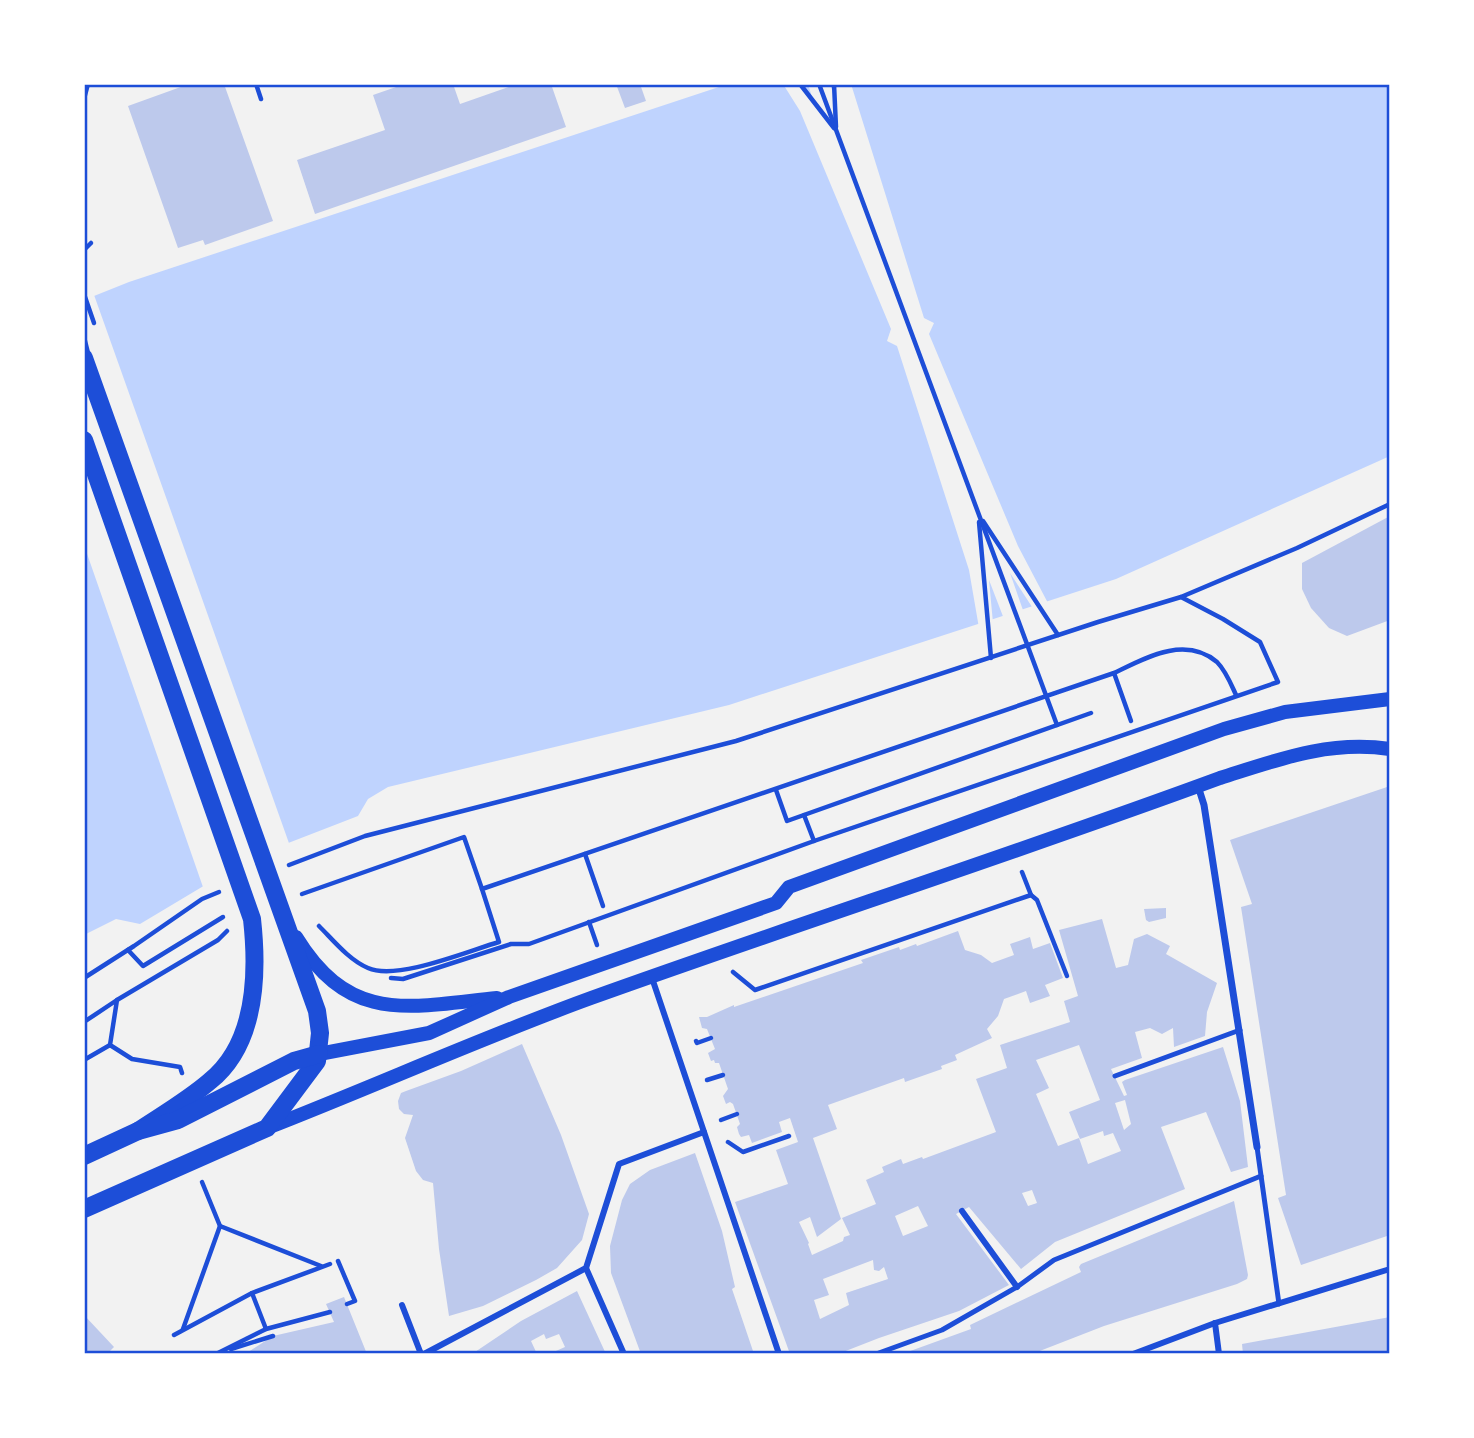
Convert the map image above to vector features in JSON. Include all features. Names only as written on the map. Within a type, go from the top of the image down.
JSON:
[{"type":"main road","points":[[84,358],[317,1011],[320,1033],[318,1054],[311,1072],[267,1128]]},
{"type":"main road","points":[[84,440],[252,919],[256,959],[253,999],[241,1036],[226,1066],[211,1081],[138,1131]]},
{"type":"main road","points":[[84,1156],[138,1131],[178,1120],[293,1061],[429,1033],[509,997],[776,903],[789,887],[1224,729],[1285,712],[1390,699]]},
{"type":"main road","points":[[84,1209],[267,1128],[349,1097],[446,1054],[652,977],[1301,752],[1367,746],[1390,749]]},
{"type":"main road","points":[[280,910],[308,957],[340,986],[372,1003],[411,1007],[509,997]]},
{"type":"street","points":[[1198,786],[1205,804],[1257,1147]]},
{"type":"street","points":[[652,977],[779,1354]]},
{"type":"street","points":[[624,1354],[586,1268],[619,1164],[704,1132]]},
{"type":"street","points":[[962,1211],[1017,1287]]},
{"type":"street","points":[[402,1305],[423,1354],[586,1268]]},
{"type":"street","points":[[1133,1354],[1215,1323],[1390,1269]]},
{"type":"street","points":[[1215,1323],[1219,1354]]},
{"type":"lane","points":[[84,338],[104,415]]},
{"type":"lane","points":[[1115,1076],[1240,1030]]},
{"type":"lane","points":[[1257,1147],[1279,1304]]},
{"type":"lane","points":[[876,1354],[942,1330],[1017,1287],[1054,1260],[1262,1176]]},
{"type":"path","points":[[84,99],[88,84]]},
{"type":"path","points":[[256,84],[261,99]]},
{"type":"path","points":[[800,84],[837,131]]},
{"type":"path","points":[[819,84],[1057,726]]},
{"type":"path","points":[[834,84],[837,131]]},
{"type":"path","points":[[84,250],[91,243]]},
{"type":"path","points":[[286,866],[365,836],[736,741],[1181,597],[1297,548],[1390,504]]},
{"type":"path","points":[[978,514],[1058,635]]},
{"type":"path","points":[[978,514],[991,658]]},
{"type":"path","points":[[379,977],[403,979],[511,944],[529,944],[814,841],[1278,682],[1259,642],[1181,597]]},
{"type":"path","points":[[482,889],[1114,673],[1152,654],[1174,649],[1196,651],[1216,662],[1228,677],[1236,695]]},
{"type":"path","points":[[1114,673],[1131,721]]},
{"type":"path","points":[[776,790],[787,821],[1091,713]]},
{"type":"path","points":[[804,815],[814,841]]},
{"type":"path","points":[[300,895],[464,837],[499,942],[413,968],[388,971],[369,968],[341,948],[315,921]]},
{"type":"path","points":[[585,854],[603,906]]},
{"type":"path","points":[[1021,871],[1031,895],[1037,900],[1067,976]]},
{"type":"path","points":[[84,978],[202,899],[221,891]]},
{"type":"path","points":[[713,956],[755,989],[878,951],[1031,895]]},
{"type":"path","points":[[128,950],[143,966],[223,917]]},
{"type":"path","points":[[84,1022],[218,940],[232,927]]},
{"type":"path","points":[[313,929],[318,934]]},
{"type":"path","points":[[326,943],[367,976]]},
{"type":"path","points":[[110,1045],[117,1000]]},
{"type":"path","points":[[694,1035],[697,1043],[710,1038]]},
{"type":"path","points":[[84,1060],[110,1045]]},
{"type":"path","points":[[110,1045],[132,1059],[180,1068],[184,1080]]},
{"type":"path","points":[[709,1080],[723,1075]]},
{"type":"path","points":[[722,1119],[737,1114]]},
{"type":"path","points":[[704,1132],[743,1152],[789,1136]]},
{"type":"path","points":[[183,1329],[220,1226],[194,1161]]},
{"type":"path","points":[[220,1226],[321,1266]]},
{"type":"path","points":[[338,1261],[355,1301],[347,1304]]},
{"type":"path","points":[[174,1335],[252,1293],[330,1264]]},
{"type":"path","points":[[252,1293],[266,1329]]},
{"type":"path","points":[[216,1354],[266,1329],[330,1312]]},
{"type":"path","points":[[216,1354],[273,1336]]},
{"type":"water","points":[[728,84],[1390,84],[1390,456],[1116,579],[729,705],[388,787],[368,799],[358,816],[252,857],[140,924],[116,919],[84,935],[84,300],[129,282]]},
{"type":"pier","points":[[783,84],[803,84],[812,97],[808,84],[830,84],[832,90],[832,84],[851,84],[924,318],[934,323],[929,334],[1018,546],[1049,605],[1034,610],[1010,573],[1024,613],[1004,619],[989,580],[993,623],[979,628],[969,570],[897,346],[887,341],[891,329],[800,111]]},
{"type":"pier","points":[[93,292],[290,846],[254,860],[204,890],[84,545],[84,296]]},
{"type":"building","points":[[189,84],[224,84],[273,221],[205,245],[203,240],[178,248],[128,106]]},
{"type":"building","points":[[398,84],[453,84],[460,104],[517,84],[551,84],[566,127],[315,214],[297,160],[385,130],[373,95],[399,86]]},
{"type":"building","points":[[616,84],[640,84],[646,101],[625,108]]},
{"type":"building","points":[[1390,516],[1390,620],[1347,636],[1329,628],[1311,608],[1302,589],[1302,563]]},
{"type":"building","points":[[1390,786],[1390,1235],[1301,1265],[1278,1198],[1286,1195],[1241,907],[1252,904],[1230,840]]},
{"type":"building","points":[[1166,908],[1166,918],[1149,922],[1146,920],[1144,909]]},
{"type":"building","points":[[1102,919],[1116,968],[1128,965],[1134,939],[1147,934],[1170,946],[1166,954],[1217,983],[1207,1012],[1205,1036],[1174,1047],[1173,1028],[1162,1034],[1150,1028],[1135,1032],[1142,1058],[1111,1069],[1124,1096],[1127,1095],[1122,1082],[1125,1080],[1223,1047],[1240,1101],[1248,1167],[1231,1172],[1206,1112],[1161,1127],[1185,1189],[1055,1242],[1021,1269],[969,1207],[956,1214],[1009,1285],[959,1311],[838,1354],[790,1354],[735,1202],[788,1184],[776,1150],[798,1142],[790,1118],[779,1122],[782,1132],[752,1143],[749,1135],[741,1137],[733,1104],[726,1104],[723,1096],[728,1089],[719,1063],[711,1061],[708,1053],[715,1049],[707,1029],[702,1028],[699,1017],[707,1017],[734,1005],[863,963],[861,960],[899,947],[900,950],[916,944],[917,946],[958,931],[965,950],[981,955],[992,963],[1014,955],[1010,944],[1030,937],[1033,949],[1050,943],[1063,978],[1045,985],[1050,996],[1030,1003],[1026,991],[1004,999],[998,1016],[987,1029],[992,1038],[955,1055],[957,1060],[941,1066],[942,1069],[905,1082],[904,1078],[828,1105],[837,1129],[813,1138],[841,1219],[817,1237],[810,1217],[799,1222],[812,1255],[850,1235],[842,1218],[876,1204],[866,1180],[884,1172],[882,1167],[901,1159],[903,1164],[922,1157],[923,1159],[996,1132],[976,1079],[1007,1068],[1000,1045],[1070,1022],[1064,1001],[1078,996],[1059,930]],"holes":[[[1079,1045],[1100,1100],[1069,1112],[1080,1139],[1103,1131],[1104,1136],[1113,1133],[1121,1151],[1088,1164],[1079,1138],[1058,1146],[1036,1094],[1049,1088],[1036,1060]],[[1125,1100],[1131,1124],[1124,1130],[1115,1103]],[[1032,1190],[1037,1203],[1028,1206],[1022,1193]],[[918,1206],[928,1226],[903,1236],[895,1216]],[[873,1260],[874,1270],[879,1271],[884,1267],[888,1279],[846,1293],[849,1305],[820,1319],[814,1300],[829,1295],[823,1279]]]},
{"type":"building","points":[[522,1044],[561,1135],[589,1214],[582,1240],[557,1268],[483,1306],[449,1316],[433,1183],[423,1180],[416,1171],[405,1138],[413,1115],[404,1114],[399,1109],[398,1101],[401,1093],[461,1071]]},
{"type":"building","points":[[695,1153],[722,1231],[735,1287],[732,1289],[754,1354],[641,1354],[611,1273],[610,1246],[622,1200],[630,1184],[650,1170]]},
{"type":"building","points":[[1234,1201],[1248,1275],[1247,1279],[1237,1284],[1104,1326],[1032,1354],[902,1354],[971,1329],[970,1325],[1081,1272],[1081,1264]]},
{"type":"building","points":[[577,1291],[606,1354],[549,1354],[565,1347],[559,1334],[546,1339],[544,1334],[531,1341],[537,1354],[472,1354],[521,1321]]},
{"type":"building","points":[[344,1297],[367,1354],[245,1354],[273,1336],[334,1322],[326,1304]]},
{"type":"building","points":[[84,1315],[114,1347],[107,1354],[84,1354]]},
{"type":"building","points":[[1390,1317],[1390,1354],[1243,1354],[1242,1344]]}]
